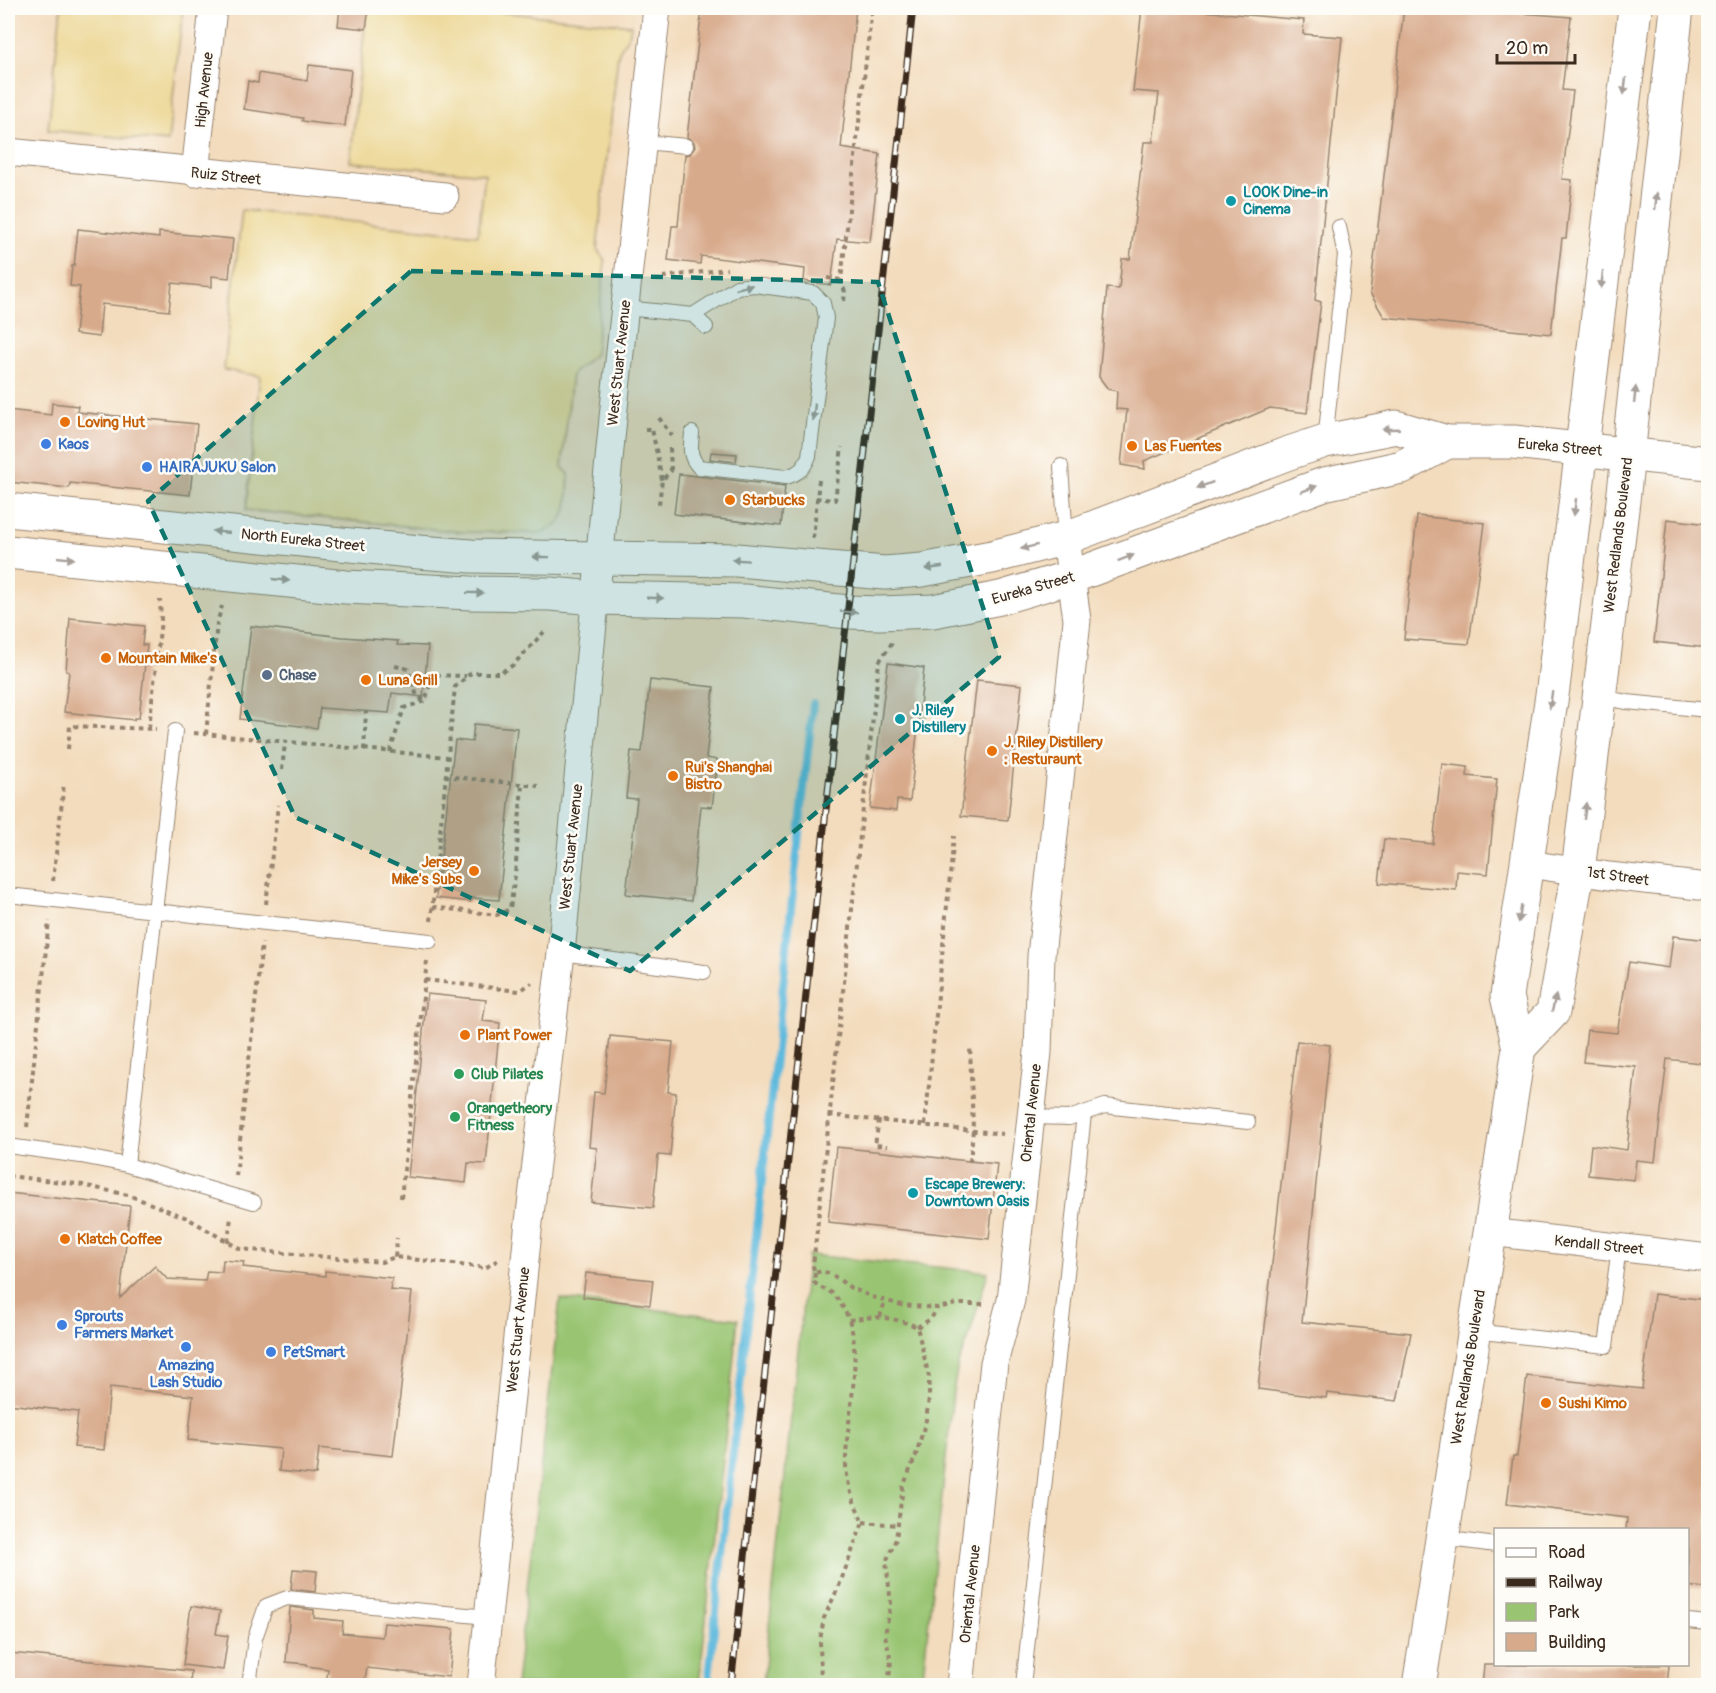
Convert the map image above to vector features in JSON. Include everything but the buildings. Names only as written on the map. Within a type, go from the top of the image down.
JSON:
[{"type":"street","name":"High Avenue","points":[[195,172],[213,8]]},
{"type":"street","name":"West Stuart Avenue","points":[[481,1686],[528,1231],[561,953],[592,629],[657,8]]},
{"type":"street","name":"West Redlands Boulevard","points":[[1419,1686],[1519,1048],[1507,996],[1553,688],[1635,8]]},
{"type":"street","name":"West Redlands Boulevard","points":[[1519,1048],[1553,1012],[1578,871],[1628,453],[1677,8]]},
{"type":"street","name":"Ruiz Street","points":[[8,152],[445,196]]},
{"type":"street","name":"Eureka Street","points":[[600,557],[737,560],[885,573],[953,565],[1066,538],[1286,454],[1325,441],[1396,427],[1447,442],[1514,442],[1708,462]]},
{"type":"street","name":"Eureka Street","points":[[597,598],[744,601],[848,612],[922,612],[1000,598],[1071,577],[1324,484],[1402,467],[1447,442]]},
{"type":"street","name":"North Eureka Street","points":[[8,510],[419,552],[471,556],[600,557]]},
{"type":"street","name":"Oriental Avenue","points":[[960,1686],[994,1363],[1011,1300],[1038,1052],[1041,956],[1077,620],[1066,538]]},
{"type":"street","points":[[8,552],[346,587],[550,594],[597,598]]},
{"type":"street","name":"1st Street","points":[[1528,864],[1708,887]]},
{"type":"street","name":"Kendall Street","points":[[1490,1232],[1708,1257]]},
{"type":"lane","points":[[644,142],[686,146]]},
{"type":"lane","points":[[1325,441],[1345,255],[1339,227]]},
{"type":"lane","points":[[692,433],[690,453],[692,460],[699,467],[786,477],[797,474],[805,467],[809,456],[826,318],[823,303],[813,293],[754,285],[737,287],[693,315]]},
{"type":"lane","points":[[625,308],[693,315],[706,327]]},
{"type":"lane","points":[[1061,466],[1066,538]]},
{"type":"lane","points":[[1599,696],[1627,702],[1708,710]]},
{"type":"lane","points":[[128,1165],[175,731]]},
{"type":"lane","points":[[8,895],[430,941]]},
{"type":"lane","points":[[561,953],[704,972]]},
{"type":"lane","points":[[1031,1117],[1060,1119],[1084,1114],[1105,1106],[1248,1122]]},
{"type":"lane","points":[[1023,1686],[1084,1114]]},
{"type":"lane","points":[[8,1146],[128,1165],[254,1202]]},
{"type":"lane","points":[[1474,1331],[1606,1346],[1619,1247]]},
{"type":"lane","points":[[1442,1538],[1494,1545]]},
{"type":"lane","points":[[249,1686],[255,1638],[266,1606],[287,1598],[488,1617]]},
{"type":"lane","points":[[1689,1621],[1708,1623]]},
{"type":"path","points":[[842,311],[845,292],[841,280],[872,8]]},
{"type":"path","points":[[659,418],[674,439],[669,451],[671,471]]},
{"type":"path","points":[[645,429],[652,429],[662,480],[659,504]]},
{"type":"path","points":[[816,498],[835,500],[842,447]]},
{"type":"path","points":[[662,480],[677,464]]},
{"type":"path","points":[[813,539],[820,475]]},
{"type":"path","points":[[149,728],[161,621],[160,600]]},
{"type":"path","points":[[206,734],[217,623],[222,606]]},
{"type":"path","points":[[431,921],[455,687],[471,673],[500,674],[513,665],[544,632]]},
{"type":"path","points":[[821,1686],[820,1640],[824,1618],[839,1586],[863,1522],[850,1494],[846,1465],[854,1381],[849,1320],[832,1292],[819,1288],[814,1281],[813,1266],[879,662],[892,643]]},
{"type":"path","points":[[394,666],[408,669],[417,696],[425,701]]},
{"type":"path","points":[[425,701],[433,675],[466,676]]},
{"type":"path","points":[[390,752],[404,708],[425,701]]},
{"type":"path","points":[[364,750],[366,712]]},
{"type":"path","points":[[68,749],[70,726],[149,728],[447,757]]},
{"type":"path","points":[[282,771],[285,743]]},
{"type":"path","points":[[445,777],[538,786]]},
{"type":"path","points":[[53,882],[64,783]]},
{"type":"path","points":[[433,908],[497,915],[510,909],[522,785]]},
{"type":"path","points":[[266,904],[278,805]]},
{"type":"path","points":[[925,1125],[954,837]]},
{"type":"path","points":[[27,1127],[49,921]]},
{"type":"path","points":[[236,1176],[262,944]]},
{"type":"path","points":[[401,1198],[427,961]]},
{"type":"path","points":[[425,980],[519,991],[533,983]]},
{"type":"path","points":[[970,1046],[973,1130],[970,1162]]},
{"type":"path","points":[[829,1115],[1007,1135]]},
{"type":"path","points":[[879,1120],[875,1145],[887,1146]]},
{"type":"path","points":[[21,1177],[22,1168]]},
{"type":"path","points":[[8,1176],[78,1184],[128,1195],[187,1218],[240,1249],[382,1262],[396,1257],[485,1268],[501,1258]]},
{"type":"path","points":[[228,1242],[231,1217]]},
{"type":"path","points":[[396,1257],[397,1238]]},
{"type":"path","points":[[815,1273],[822,1270],[851,1288],[902,1305],[937,1308],[956,1304],[986,1305]]},
{"type":"path","points":[[880,1317],[885,1301]]},
{"type":"path","points":[[917,1327],[931,1318],[937,1308]]},
{"type":"path","points":[[849,1320],[880,1317],[898,1319],[917,1327]]},
{"type":"path","points":[[888,1686],[891,1660],[885,1635],[891,1603],[886,1562],[896,1539],[903,1487],[916,1455],[926,1420],[929,1398],[929,1377],[917,1327]]},
{"type":"path","points":[[863,1522],[898,1525]]},
{"type":"highlighted area","points":[[411,271],[878,282],[999,657],[630,971],[295,817],[148,501]]},
{"type":"green space","points":[[808,1255],[988,1272],[968,1340],[958,1364],[953,1392],[922,1685],[763,1685]]},
{"type":"green space","points":[[560,1299],[738,1319],[699,1685],[516,1685]]},
{"type":"sand","points":[[61,8],[183,8],[168,142],[48,130]]},
{"type":"sand","points":[[367,8],[457,8],[631,25],[630,32],[618,54],[597,249],[605,261],[595,354],[572,374],[562,467],[569,474],[567,509],[559,523],[543,533],[462,532],[246,510],[260,376],[224,370],[242,210],[478,235],[485,174],[350,162]]},
{"type":"waterway","points":[[708,1686],[813,704]]},
{"type":"railway","points":[[731,1686],[913,8]]},
{"type":"place","name":"LOOK Dine-in Cinema","points":[[1231,201]]},
{"type":"place","name":"Loving Hut","points":[[65,422]]},
{"type":"place","name":"Kaos","points":[[46,444]]},
{"type":"place","name":"Las Fuentes","points":[[1132,446]]},
{"type":"place","name":"HAIRAJUKU Salon","points":[[147,467]]},
{"type":"place","name":"Starbucks","points":[[730,500]]},
{"type":"place","name":"Mountain Mike's","points":[[106,658]]},
{"type":"place","name":"Chase","points":[[267,675]]},
{"type":"place","name":"Luna Grill","points":[[366,680]]},
{"type":"place","name":"J. Riley Distillery","points":[[900,719]]},
{"type":"place","name":"J. Riley Distillery : Resturaunt","points":[[992,751]]},
{"type":"place","name":"Rui's Shanghai Bistro","points":[[673,776]]},
{"type":"place","name":"Jersey Mike's Subs","points":[[474,871]]},
{"type":"place","name":"Plant Power","points":[[465,1035]]},
{"type":"place","name":"Club Pilates","points":[[459,1074]]},
{"type":"place","name":"Orangetheory Fitness","points":[[455,1117]]},
{"type":"place","name":"Escape Brewery: Downtown Oasis","points":[[913,1193]]},
{"type":"place","name":"Klatch Coffee","points":[[65,1239]]},
{"type":"place","name":"Sprouts Farmers Market","points":[[62,1325]]},
{"type":"place","name":"Amazing Lash Studio","points":[[186,1347]]},
{"type":"place","name":"PetSmart","points":[[271,1352]]},
{"type":"place","name":"Sushi Kimo","points":[[1546,1403]]}]
